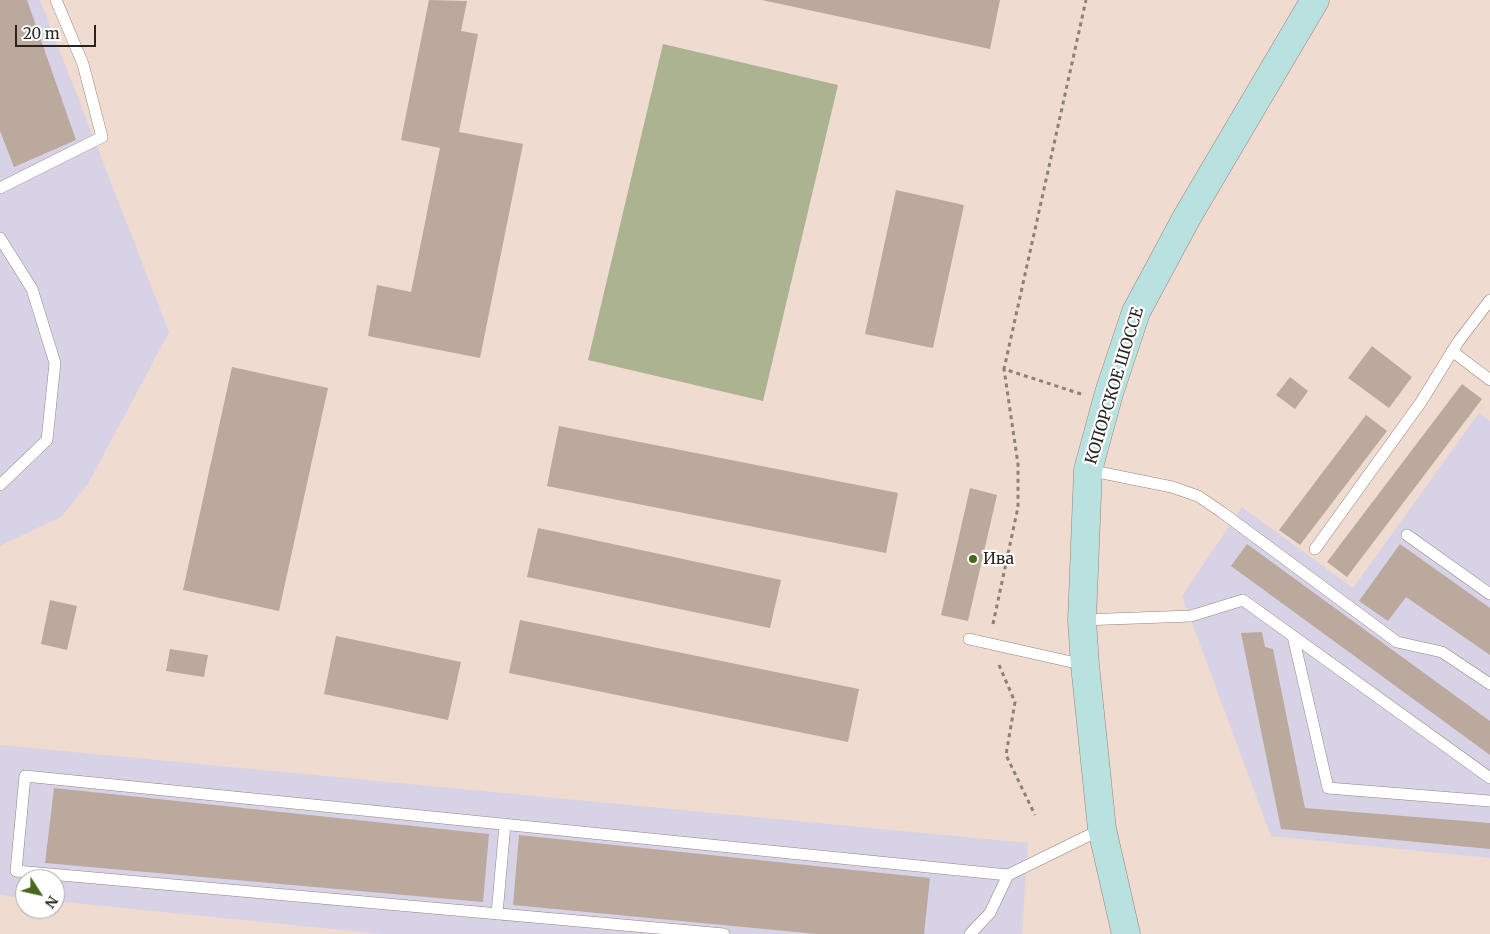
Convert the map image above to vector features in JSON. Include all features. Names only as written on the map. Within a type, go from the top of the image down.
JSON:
[{"type":"main road","name":"КОПОРСКОЕ ШОССЕ","points":[[1127,928],[1102,829],[1085,665],[1082,620],[1088,470],[1109,393],[1136,312],[1187,217],[1315,0]]},
{"type":"lane","points":[[0,188],[102,137],[83,64],[56,0]]},
{"type":"lane","points":[[0,238],[32,289],[55,363],[47,440],[0,485]]},
{"type":"lane","points":[[1316,549],[1421,402],[1452,352],[1490,300]]},
{"type":"lane","points":[[1452,352],[1490,380]]},
{"type":"lane","points":[[1088,470],[1172,487],[1198,496],[1223,512],[1396,642],[1442,652],[1490,684]]},
{"type":"lane","points":[[1407,536],[1490,594]]},
{"type":"lane","points":[[1082,620],[1191,616],[1243,600],[1490,778]]},
{"type":"lane","points":[[1293,636],[1328,788],[1490,801]]},
{"type":"lane","points":[[969,639],[1085,665]]},
{"type":"lane","points":[[724,934],[16,871],[25,776],[1008,875],[1102,829]]},
{"type":"lane","points":[[496,914],[505,824]]},
{"type":"lane","points":[[970,934],[990,913],[1008,875]]},
{"type":"path","points":[[1035,815],[1006,755],[1015,702],[988,643],[1018,507],[1018,464],[1004,369],[1086,0]]},
{"type":"path","points":[[1004,369],[1085,396]]},
{"type":"shaded area","points":[[0,0],[40,0],[169,332],[88,484],[62,516],[0,546]]},
{"type":"shaded area","points":[[1479,413],[1490,421],[1490,858],[1271,836],[1182,596],[1242,507],[1353,588]]},
{"type":"shaded area","points":[[0,745],[1028,843],[1022,934],[381,934],[65,902],[65,869],[15,869],[15,897],[0,895]]},
{"type":"green space","points":[[663,44],[838,85],[763,401],[588,360]]},
{"type":"building","points":[[0,0],[27,0],[76,140],[14,167],[0,131]]},
{"type":"building","points":[[429,0],[467,1],[461,31],[478,34],[459,132],[523,144],[480,358],[368,336],[377,285],[411,292],[440,148],[401,140]]},
{"type":"building","points":[[762,0],[1000,0],[990,49]]},
{"type":"building","points":[[896,190],[964,205],[933,348],[865,334]]},
{"type":"building","points":[[1372,346],[1412,377],[1389,408],[1348,378]]},
{"type":"building","points":[[232,367],[328,388],[279,611],[183,590]]},
{"type":"building","points":[[1290,377],[1308,391],[1295,409],[1276,395]]},
{"type":"building","points":[[1462,384],[1482,399],[1347,577],[1327,562]]},
{"type":"building","points":[[1366,415],[1387,431],[1300,545],[1279,530]]},
{"type":"building","points":[[559,426],[898,493],[886,553],[547,486]]},
{"type":"building","points":[[970,488],[997,495],[968,621],[941,615]]},
{"type":"building","points":[[538,528],[781,580],[770,628],[527,577]]},
{"type":"building","points":[[1247,544],[1490,721],[1490,755],[1231,566]]},
{"type":"building","points":[[1400,544],[1490,608],[1490,655],[1406,597],[1388,621],[1359,601]]},
{"type":"building","points":[[50,600],[77,606],[67,650],[41,644]]},
{"type":"building","points":[[520,620],[859,689],[848,742],[509,673]]},
{"type":"building","points":[[1262,632],[1265,647],[1273,649],[1305,808],[1490,823],[1490,849],[1281,829],[1241,633]]},
{"type":"building","points":[[336,636],[461,662],[448,720],[324,694]]},
{"type":"building","points":[[170,649],[208,655],[204,677],[166,671]]},
{"type":"building","points":[[54,788],[489,834],[483,902],[45,863]]},
{"type":"building","points":[[519,835],[930,878],[924,934],[817,934],[513,905]]},
{"type":"place","name":"Ива","points":[[973,559]]}]
